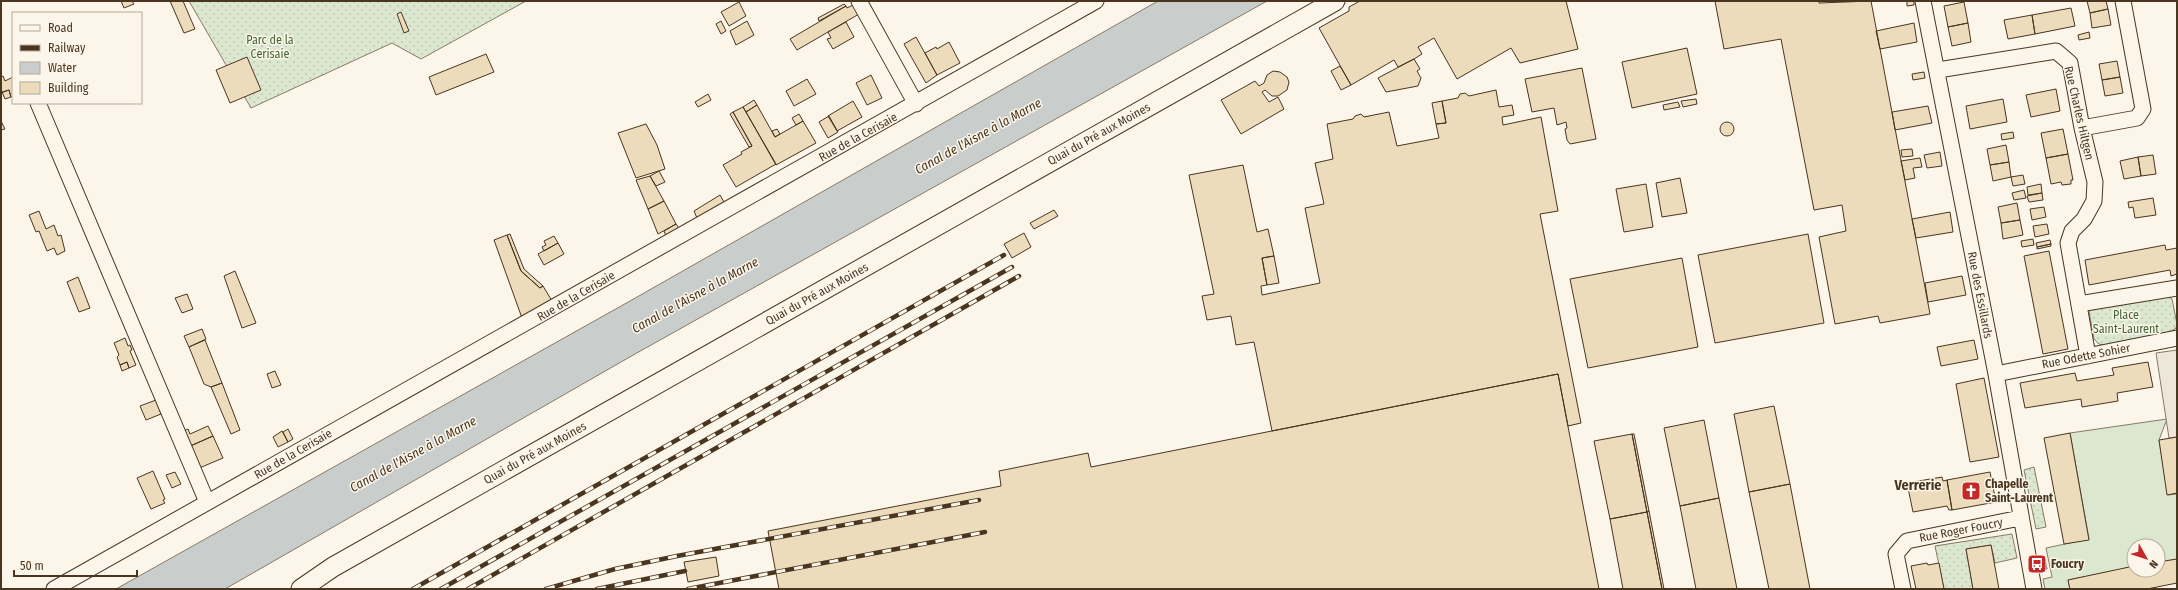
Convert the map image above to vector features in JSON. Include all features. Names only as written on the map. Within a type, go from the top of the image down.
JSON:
[{"type":"street","points":[[859,1],[916,104]]},
{"type":"street","name":"Rue de la Cerisaie","points":[[54,589],[916,104],[1096,1]]},
{"type":"street","name":"Quai du Pré aux Moines","points":[[301,589],[333,567],[1335,1]]},
{"type":"street","name":"Rue des Essillards","points":[[1923,1],[1938,70],[1996,374],[2020,518],[2034,589]]},
{"type":"street","points":[[2082,128],[2137,118],[2143,109],[2123,1]]},
{"type":"street","name":"Rue Charles Hiltgen","points":[[1938,70],[2056,51],[2070,63],[2082,128],[2095,182],[2094,201],[2084,218],[2072,231],[2068,243],[2079,304]]},
{"type":"street","points":[[38,104],[207,502]]},
{"type":"street","points":[[2088,356],[2079,304],[2177,288]]},
{"type":"street","name":"Rue Odette Sohier","points":[[1996,374],[2177,338]]},
{"type":"street","name":"Rue Roger Foucry","points":[[1903,589],[1896,554],[1907,541],[2020,518]]},
{"type":"green space","name":"Parc de la Cerisaie","points":[[189,1],[526,1],[421,59],[392,43],[251,108]]},
{"type":"green space","name":"Place Saint-Laurent","points":[[2168,296],[2172,299],[2177,324],[2176,328],[2170,332],[2103,345],[2099,344],[2094,339],[2089,312],[2091,309]]},
{"type":"green space","points":[[2167,419],[2159,440],[2168,495],[2177,494],[2177,559],[2166,561],[2166,538],[2126,538],[2126,569],[2068,580],[2070,589],[2045,589],[2043,579],[2052,577],[2046,548],[2089,539],[2070,433]]},
{"type":"green space","points":[[2034,467],[2046,527],[2036,529],[2024,470]]},
{"type":"green space","points":[[2012,534],[2017,558],[1995,563],[1991,545],[1966,549],[1973,589],[1944,589],[1935,546]]},
{"type":"shaded area","points":[[2177,350],[2177,437],[2169,438],[2156,353]]},
{"type":"water","name":"Canal de l'Aisne à la Marne","points":[[1158,1],[1267,1],[635,354],[225,589],[116,589],[630,301]]},
{"type":"building","points":[[121,1],[132,1],[134,4],[124,8]]},
{"type":"building","points":[[170,1],[183,1],[195,29],[184,33]]},
{"type":"building","points":[[1360,1],[1566,1],[1578,49],[1520,63],[1511,48],[1457,79],[1434,38],[1418,47],[1422,54],[1414,59],[1398,67],[1394,60],[1351,85],[1319,28],[1349,11],[1349,7]]},
{"type":"building","points":[[1715,1],[1819,1],[1819,3],[1871,1],[1930,314],[1880,323],[1878,316],[1835,324],[1819,237],[1846,231],[1842,205],[1814,210],[1781,39],[1724,49]]},
{"type":"building","points":[[1907,1],[1914,1],[1914,5],[1907,6]]},
{"type":"building","points":[[2087,1],[2106,1],[2108,9],[2090,13]]},
{"type":"building","points":[[739,2],[746,16],[729,26],[721,12]]},
{"type":"building","points":[[1964,2],[1968,23],[1948,27],[1944,6]]},
{"type":"building","points":[[844,4],[846,6],[819,21],[818,18]]},
{"type":"building","points":[[853,5],[859,14],[797,50],[790,39],[846,6],[847,8]]},
{"type":"building","points":[[2071,8],[2075,26],[2035,34],[2032,15]]},
{"type":"building","points":[[2108,9],[2111,25],[2092,28],[2090,13]]},
{"type":"building","points":[[401,12],[409,31],[404,33],[397,14]]},
{"type":"building","points":[[2032,15],[2035,34],[2008,39],[2004,20]]},
{"type":"building","points":[[721,21],[726,31],[721,34],[716,24]]},
{"type":"building","points":[[747,21],[754,35],[736,45],[730,31]]},
{"type":"building","points":[[846,22],[854,37],[833,49],[827,39],[831,38],[828,32]]},
{"type":"building","points":[[1914,23],[1917,42],[1880,49],[1876,31]]},
{"type":"building","points":[[1968,23],[1971,42],[1952,46],[1948,27]]},
{"type":"building","points":[[2089,32],[2090,38],[2079,40],[2078,35]]},
{"type":"building","points":[[916,37],[937,75],[926,83],[904,44]]},
{"type":"building","points":[[949,42],[960,63],[937,75],[925,53],[936,47],[937,49]]},
{"type":"building","points":[[1687,48],[1697,94],[1632,108],[1622,62]]},
{"type":"building","points":[[486,54],[494,72],[436,95],[429,77]]},
{"type":"building","points":[[247,57],[261,90],[230,103],[216,70]]},
{"type":"building","points":[[1414,59],[1420,69],[1417,71],[1421,78],[1418,86],[1386,92],[1378,78]]},
{"type":"building","points":[[2117,61],[2120,77],[2102,80],[2099,64]]},
{"type":"building","points":[[1340,66],[1351,85],[1341,90],[1331,71]]},
{"type":"building","points":[[1582,68],[1596,139],[1570,144],[1567,140],[1565,129],[1567,128],[1566,122],[1557,125],[1554,108],[1532,112],[1525,79]]},
{"type":"building","points":[[1273,71],[1280,72],[1287,77],[1289,82],[1287,90],[1278,96],[1272,96],[1265,90],[1262,92],[1269,102],[1278,97],[1284,109],[1241,134],[1221,100],[1255,81],[1259,86],[1264,83],[1267,75]]},
{"type":"building","points":[[1924,72],[1925,78],[1913,80],[1912,74]]},
{"type":"building","points":[[871,75],[882,98],[867,105],[856,83]]},
{"type":"building","points":[[3,76],[5,81],[12,78],[12,96],[9,90],[1,93],[1,77]]},
{"type":"building","points":[[2120,77],[2123,93],[2105,96],[2102,80]]},
{"type":"building","points":[[807,79],[816,94],[794,106],[786,91]]},
{"type":"building","points":[[2056,89],[2060,111],[2031,117],[2026,95]]},
{"type":"building","points":[[9,90],[11,97],[5,99],[2,92]]},
{"type":"building","points":[[1496,90],[1499,107],[1512,105],[1514,115],[1502,117],[1503,125],[1541,117],[1558,211],[1540,214],[1581,423],[1568,426],[1558,374],[1272,431],[1254,342],[1236,345],[1231,316],[1207,320],[1202,296],[1214,294],[1189,175],[1243,165],[1257,232],[1268,229],[1274,256],[1262,258],[1267,285],[1261,286],[1262,295],[1320,283],[1305,208],[1324,204],[1315,163],[1333,159],[1327,124],[1353,119],[1355,116],[1361,114],[1364,117],[1389,112],[1397,146],[1439,138],[1436,124],[1446,123],[1442,101],[1458,98],[1460,94],[1465,93],[1469,96]]},
{"type":"building","points":[[708,94],[711,100],[698,107],[695,102]]},
{"type":"building","points":[[1696,99],[1697,104],[1683,107],[1681,101]]},
{"type":"building","points":[[2003,99],[2007,122],[1970,129],[1966,106]]},
{"type":"building","points":[[754,100],[757,105],[746,112],[743,107]]},
{"type":"building","points":[[853,101],[862,117],[837,131],[828,116]]},
{"type":"building","points":[[1442,101],[1446,123],[1436,124],[1432,103]]},
{"type":"building","points":[[1678,102],[1680,107],[1664,110],[1663,105]]},
{"type":"building","points":[[757,105],[775,137],[803,121],[816,143],[776,165],[746,112]]},
{"type":"building","points":[[1928,106],[1932,123],[1895,130],[1892,112]]},
{"type":"building","points":[[743,107],[776,164],[736,187],[723,165],[742,154],[741,152],[752,146],[733,112]]},
{"type":"building","points":[[733,112],[752,146],[749,147],[730,114]]},
{"type":"building","points":[[799,114],[803,121],[796,125],[792,118]]},
{"type":"building","points":[[829,116],[838,132],[828,138],[819,122]]},
{"type":"building","points":[[1,121],[5,129],[1,130]]},
{"type":"building","points":[[1724,122],[1730,122],[1734,126],[1734,132],[1730,136],[1724,136],[1720,132],[1720,126]]},
{"type":"building","points":[[646,124],[657,145],[665,169],[636,178],[618,133]]},
{"type":"building","points":[[777,129],[780,134],[775,137],[772,131]]},
{"type":"building","points":[[2063,129],[2068,154],[2046,158],[2041,133]]},
{"type":"building","points":[[2013,132],[2014,138],[2002,140],[2001,134]]},
{"type":"building","points":[[2006,145],[2009,162],[1990,165],[1987,149]]},
{"type":"building","points":[[1912,149],[1913,156],[1902,157],[1901,150]]},
{"type":"building","points":[[1940,152],[1942,166],[1927,168],[1924,155]]},
{"type":"building","points":[[2068,154],[2073,180],[2071,180],[2071,184],[2062,185],[2061,182],[2051,184],[2046,158]]},
{"type":"building","points":[[2153,155],[2156,174],[2141,176],[2138,157]]},
{"type":"building","points":[[2138,157],[2141,176],[2124,179],[2120,161]]},
{"type":"building","points":[[1920,158],[1922,167],[1913,168],[1915,178],[1905,180],[1901,161]]},
{"type":"building","points":[[2009,162],[2011,177],[1993,181],[1990,165]]},
{"type":"building","points":[[659,171],[665,182],[656,186],[650,176]]},
{"type":"building","points":[[2023,175],[2025,184],[2013,186],[2011,177]]},
{"type":"building","points":[[650,176],[664,201],[648,209],[636,180]]},
{"type":"building","points":[[1680,178],[1687,213],[1662,217],[1656,183]]},
{"type":"building","points":[[1646,184],[1653,227],[1624,232],[1616,189]]},
{"type":"building","points":[[2041,184],[2042,193],[2028,195],[2027,187]]},
{"type":"building","points":[[2024,190],[2026,198],[2014,200],[2012,193]]},
{"type":"building","points":[[2042,193],[2043,200],[2029,202],[2027,196]]},
{"type":"building","points":[[720,195],[724,202],[697,218],[694,211]]},
{"type":"building","points":[[2153,198],[2156,215],[2135,218],[2133,207],[2129,208],[2128,202]]},
{"type":"building","points":[[664,201],[676,224],[658,234],[648,209]]},
{"type":"building","points":[[2017,203],[2020,220],[2001,223],[1998,207]]},
{"type":"building","points":[[2044,207],[2046,217],[2032,220],[2030,209]]},
{"type":"building","points":[[1054,210],[1058,216],[1034,229],[1030,223]]},
{"type":"building","points":[[39,211],[46,229],[54,225],[58,236],[61,235],[65,251],[57,255],[54,248],[47,251],[39,231],[36,232],[29,215]]},
{"type":"building","points":[[1950,212],[1953,232],[1916,238],[1912,219]]},
{"type":"building","points":[[2020,220],[2023,235],[2003,239],[2001,223]]},
{"type":"building","points":[[676,224],[679,228],[666,236],[664,231]]},
{"type":"building","points":[[2047,224],[2049,234],[2035,237],[2033,226]]},
{"type":"building","points":[[1024,233],[1031,247],[1012,258],[1004,244]]},
{"type":"building","points":[[510,234],[524,269],[543,286],[540,288],[521,271],[507,235]]},
{"type":"building","points":[[1808,234],[1824,323],[1715,343],[1698,255]]},
{"type":"building","points":[[507,235],[521,271],[540,288],[543,286],[552,301],[522,318],[494,240]]},
{"type":"building","points":[[554,236],[558,243],[544,251],[542,247],[546,245],[544,241]]},
{"type":"building","points":[[2033,239],[2034,245],[2022,247],[2021,241]]},
{"type":"building","points":[[2050,240],[2051,244],[2037,247],[2036,243]]},
{"type":"building","points":[[558,243],[564,254],[544,265],[538,254]]},
{"type":"building","points":[[2051,244],[2051,246],[2037,249],[2037,247]]},
{"type":"building","points":[[2165,245],[2166,250],[2177,248],[2177,274],[2171,276],[2170,270],[2089,285],[2085,260]]},
{"type":"building","points":[[2049,251],[2068,349],[2043,354],[2024,256]]},
{"type":"building","points":[[1274,256],[1279,283],[1267,285],[1262,258]]},
{"type":"building","points":[[1682,258],[1698,347],[1588,368],[1570,279]]},
{"type":"building","points":[[235,271],[256,323],[242,328],[224,276]]},
{"type":"building","points":[[1962,276],[1966,295],[1928,302],[1925,283]]},
{"type":"building","points":[[78,277],[90,308],[79,312],[67,282]]},
{"type":"building","points":[[187,294],[193,309],[182,313],[175,298]]},
{"type":"building","points":[[202,329],[206,339],[189,347],[184,336]]},
{"type":"building","points":[[125,338],[128,346],[130,345],[132,350],[130,351],[136,365],[129,368],[127,362],[120,365],[117,357],[119,355],[114,343]]},
{"type":"building","points":[[205,340],[222,383],[211,387],[204,384],[189,347]]},
{"type":"building","points":[[1974,340],[1978,359],[1941,366],[1937,347]]},
{"type":"building","points":[[127,362],[129,368],[122,371],[120,365]]},
{"type":"building","points":[[2148,362],[2153,387],[2117,393],[2118,401],[2082,407],[2081,399],[2025,408],[2020,383],[2075,373],[2077,381],[2114,375],[2112,368]]},
{"type":"building","points":[[275,371],[281,385],[272,388],[267,374]]},
{"type":"building","points":[[1558,374],[1599,589],[779,589],[768,531],[1001,486],[999,471],[1088,453],[1091,467]]},
{"type":"building","points":[[1984,378],[1999,457],[1970,462],[1956,384]]},
{"type":"building","points":[[222,383],[240,430],[231,434],[211,387]]},
{"type":"building","points":[[156,400],[161,414],[146,420],[140,406]]},
{"type":"building","points":[[1774,406],[1790,484],[1749,492],[1734,414]]},
{"type":"building","points":[[1704,420],[1719,498],[1680,506],[1664,428]]},
{"type":"building","points":[[208,426],[213,436],[188,447],[181,432],[188,429],[190,434]]},
{"type":"building","points":[[288,429],[293,439],[288,442],[283,432]]},
{"type":"building","points":[[282,431],[288,442],[278,447],[273,437]]},
{"type":"building","points":[[2070,433],[2089,540],[2064,544],[2044,438]]},
{"type":"building","points":[[1632,434],[1647,512],[1610,519],[1594,441]]},
{"type":"building","points":[[1632,434],[1634,434],[1649,511],[1647,512]]},
{"type":"building","points":[[213,436],[223,458],[197,469],[188,447]]},
{"type":"building","points":[[2177,437],[2177,493],[2167,495],[2159,440]]},
{"type":"building","points":[[153,471],[165,499],[163,500],[165,503],[151,509],[137,478]]},
{"type":"building","points":[[175,472],[181,484],[172,488],[166,475]]},
{"type":"building","name":"Chapelle Saint-Laurent","points":[[1990,472],[1996,502],[1952,510],[1947,480]]},
{"type":"building","points":[[1942,477],[1943,481],[1947,480],[1952,510],[1949,510],[1947,506],[1913,512],[1907,483]]},
{"type":"building","points":[[1790,484],[1810,589],[1769,589],[1749,492]]},
{"type":"building","points":[[1719,498],[1737,589],[1696,589],[1680,506]]},
{"type":"building","points":[[1649,511],[1664,589],[1662,589],[1647,512]]},
{"type":"building","points":[[1647,512],[1662,589],[1623,589],[1610,519]]},
{"type":"building","points":[[1991,545],[1999,589],[1973,589],[1966,549]]},
{"type":"building","points":[[716,557],[719,576],[688,582],[684,562]]},
{"type":"building","points":[[2041,559],[2045,559],[2047,569],[2043,570]]},
{"type":"building","points":[[2177,559],[2177,583],[2147,589],[2070,589],[2068,580],[2126,568],[2126,578],[2166,578],[2166,561]]},
{"type":"building","points":[[1927,563],[1928,565],[1939,563],[1944,589],[1916,589],[1911,566]]},
{"type":"railway","points":[[413,589],[1004,255]]},
{"type":"railway","points":[[441,589],[1012,267]]},
{"type":"railway","points":[[468,589],[1019,276]]},
{"type":"railway","points":[[546,589],[615,569],[677,556],[979,500]]},
{"type":"railway","points":[[688,589],[985,532]]},
{"type":"railway","points":[[597,589],[685,571]]},
{"type":"place","name":"Chapelle Saint-Laurent","points":[[1971,491]]},
{"type":"place","name":"Foucry","points":[[2037,564]]},
{"type":"district","name":"Verrerie","points":[[1918,485]]}]
